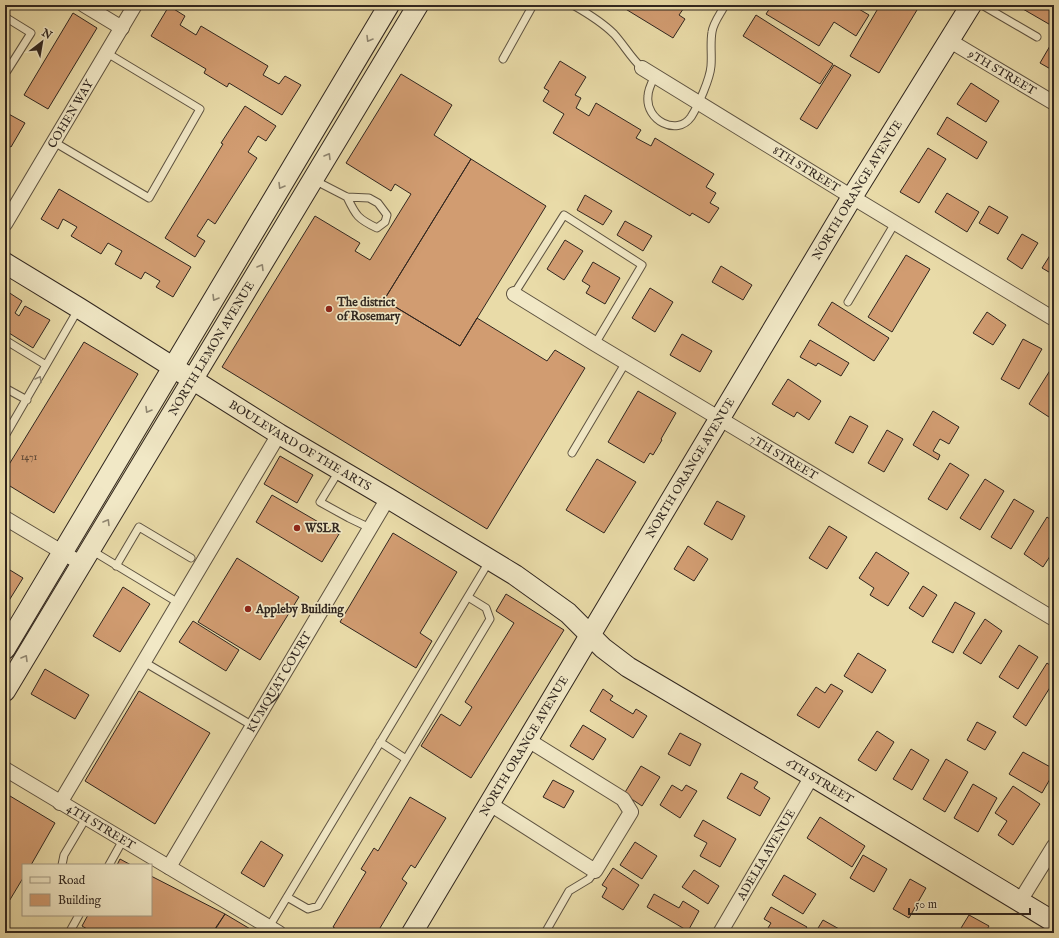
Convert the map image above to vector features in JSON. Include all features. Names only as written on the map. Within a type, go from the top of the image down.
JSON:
[{"type":"street","points":[[84,5],[122,28]]},
{"type":"street","name":"COHEN WAY","points":[[5,224],[136,5]]},
{"type":"street","points":[[5,649],[389,5]]},
{"type":"street","name":"NORTH LEMON AVENUE","points":[[5,691],[418,5]]},
{"type":"street","name":"NORTH ORANGE AVENUE","points":[[412,933],[852,197],[971,5]]},
{"type":"street","name":"9TH STREET","points":[[950,41],[1054,103]]},
{"type":"street","name":"8TH STREET","points":[[642,68],[1054,319]]},
{"type":"street","name":"BOULEVARD OF THE ARTS","points":[[5,263],[174,367],[279,434],[340,469],[490,560],[559,606],[590,635]]},
{"type":"street","name":"7TH STREET","points":[[514,294],[1054,619]]},
{"type":"street","points":[[60,802],[279,434]]},
{"type":"street","name":"KUMQUAT COURT","points":[[169,867],[388,498]]},
{"type":"street","points":[[5,518],[62,553],[86,557]]},
{"type":"street","name":"6TH STREET","points":[[590,635],[628,667],[1054,922]]},
{"type":"street","points":[[490,804],[595,871],[631,812],[623,799],[528,740]]},
{"type":"street","name":"4TH STREET","points":[[5,769],[274,930]]},
{"type":"street","name":"ADELIA AVENUE","points":[[720,933],[812,776]]},
{"type":"street","points":[[1020,901],[1054,846]]},
{"type":"lane","points":[[504,59],[533,5]]},
{"type":"lane","points":[[572,5],[602,24],[612,33],[642,68]]},
{"type":"lane","points":[[655,76],[648,96],[648,104],[651,113],[656,119],[664,124],[681,124],[689,119],[698,103],[711,66],[712,31],[725,5]]},
{"type":"lane","points":[[982,5],[1037,37]]},
{"type":"lane","points":[[5,17],[31,33],[7,71],[5,70]]},
{"type":"lane","points":[[54,142],[149,198],[200,109],[107,52]]},
{"type":"lane","points":[[314,180],[347,197],[369,198],[378,203],[387,215],[384,222],[377,228],[363,221],[354,212],[347,197]]},
{"type":"lane","points":[[514,294],[564,215],[642,264],[595,344]]},
{"type":"lane","points":[[848,302],[895,223]]},
{"type":"lane","points":[[5,436],[79,308]]},
{"type":"lane","points":[[5,340],[46,365]]},
{"type":"lane","points":[[572,453],[626,362]]},
{"type":"lane","points":[[5,388],[27,400]]},
{"type":"lane","points":[[340,469],[320,502],[370,528]]},
{"type":"lane","points":[[116,566],[139,527],[191,558]]},
{"type":"lane","points":[[86,557],[116,566],[172,599]]},
{"type":"lane","points":[[274,930],[288,897],[490,560]]},
{"type":"lane","points":[[288,897],[308,909],[318,906],[490,619],[486,608],[468,597]]},
{"type":"lane","points":[[144,662],[253,726]]},
{"type":"lane","points":[[380,742],[406,759]]},
{"type":"lane","points":[[62,864],[64,855],[86,818]]},
{"type":"lane","points":[[110,864],[124,840]]},
{"type":"lane","points":[[545,933],[570,891],[588,879],[595,871]]},
{"type":"lane","points":[[72,932],[79,916]]},
{"type":"building","points":[[619,5],[686,5],[679,15],[685,19],[673,38]]},
{"type":"building","points":[[772,5],[852,5],[869,15],[856,36],[834,22],[819,46],[766,14]]},
{"type":"building","points":[[880,5],[920,5],[879,73],[850,56]]},
{"type":"building","points":[[1016,5],[1054,5],[1054,27]]},
{"type":"building","points":[[169,6],[185,16],[180,25],[196,35],[201,26],[268,66],[263,75],[279,84],[285,76],[301,85],[282,115],[229,83],[227,87],[204,73],[206,69],[151,36]]},
{"type":"building","points":[[73,13],[97,28],[48,109],[24,95]]},
{"type":"building","points":[[756,15],[833,64],[820,84],[743,36]]},
{"type":"building","points":[[1054,39],[1054,71],[1040,63]]},
{"type":"building","points":[[560,61],[586,77],[575,95],[581,98],[576,108],[589,116],[596,103],[641,130],[636,138],[651,146],[655,138],[714,174],[706,187],[716,193],[710,203],[719,208],[709,223],[692,213],[690,216],[553,133],[564,114],[543,101],[549,91],[544,88]]},
{"type":"building","points":[[834,65],[851,75],[817,129],[800,119]]},
{"type":"building","name":"The district of Rosemary","points":[[401,74],[452,105],[434,135],[471,159],[384,300],[460,346],[477,318],[547,361],[555,350],[585,368],[487,529],[222,367],[315,216],[360,243],[355,251],[370,260],[411,194],[395,184],[391,191],[346,163]]},
{"type":"building","points":[[971,83],[999,101],[986,122],[957,104]]},
{"type":"building","points":[[245,106],[276,126],[266,141],[258,136],[248,152],[257,158],[215,224],[208,219],[197,236],[205,241],[195,257],[165,238],[223,144],[221,143]]},
{"type":"building","points":[[5,112],[25,123],[11,147],[5,144]]},
{"type":"building","points":[[947,117],[987,142],[977,159],[937,134]]},
{"type":"building","points":[[928,148],[946,159],[919,203],[900,192]]},
{"type":"building","points":[[471,159],[546,206],[460,346],[384,300]]},
{"type":"building","points":[[59,189],[191,267],[173,297],[156,287],[160,281],[145,272],[141,279],[115,264],[122,251],[108,243],[101,254],[71,236],[77,227],[63,219],[58,229],[41,219]]},
{"type":"building","points":[[947,193],[979,212],[967,232],[935,212]]},
{"type":"building","points":[[585,195],[612,211],[603,225],[577,210]]},
{"type":"building","points":[[989,206],[1008,217],[998,234],[979,223]]},
{"type":"building","points":[[625,221],[652,236],[643,251],[617,235]]},
{"type":"building","points":[[1022,234],[1038,243],[1022,269],[1007,259]]},
{"type":"building","points":[[565,240],[583,251],[564,280],[547,269]]},
{"type":"building","points":[[1054,249],[1054,275],[1042,268]]},
{"type":"building","points":[[906,255],[930,269],[892,332],[868,317]]},
{"type":"building","points":[[593,262],[620,278],[605,304],[586,293],[590,286],[582,281]]},
{"type":"building","points":[[721,266],[752,285],[743,300],[712,282]]},
{"type":"building","points":[[650,288],[673,302],[655,332],[632,318]]},
{"type":"building","points":[[5,290],[22,301],[15,313],[19,316],[25,306],[50,320],[33,348],[9,333],[10,331],[5,328]]},
{"type":"building","points":[[832,302],[889,338],[874,361],[818,325]]},
{"type":"building","points":[[987,312],[1006,325],[993,345],[973,333]]},
{"type":"building","points":[[682,334],[712,351],[700,372],[670,355]]},
{"type":"building","points":[[1023,339],[1042,349],[1019,389],[1001,379]]},
{"type":"building","points":[[810,340],[849,363],[841,376],[818,363],[816,366],[800,357]]},
{"type":"building","points":[[84,342],[138,374],[54,513],[5,483],[5,471]]},
{"type":"building","points":[[1054,364],[1054,408],[1049,417],[1029,404]]},
{"type":"building","points":[[788,379],[821,401],[809,420],[797,412],[794,417],[772,404]]},
{"type":"building","points":[[638,391],[676,413],[653,455],[650,453],[644,463],[608,442]]},
{"type":"building","points":[[933,411],[959,427],[949,444],[940,439],[933,451],[940,455],[938,460],[913,445]]},
{"type":"building","points":[[850,416],[868,426],[853,453],[835,443]]},
{"type":"building","points":[[887,430],[903,439],[884,472],[868,463]]},
{"type":"building","points":[[280,456],[313,475],[297,503],[264,484]]},
{"type":"building","points":[[597,459],[636,482],[604,533],[566,510]]},
{"type":"building","points":[[950,463],[969,475],[947,510],[928,499]]},
{"type":"building","points":[[985,479],[1004,491],[980,530],[960,518]]},
{"type":"building","name":"WSLR","points":[[272,495],[339,534],[322,562],[256,522]]},
{"type":"building","points":[[1014,499],[1034,511],[1011,549],[991,537]]},
{"type":"building","points":[[717,501],[745,516],[732,540],[704,524]]},
{"type":"building","points":[[1047,517],[1054,522],[1054,550],[1043,567],[1024,554]]},
{"type":"building","points":[[829,526],[847,537],[827,569],[809,558]]},
{"type":"building","points":[[393,533],[457,572],[420,633],[432,641],[416,668],[340,622]]},
{"type":"building","points":[[688,546],[708,559],[694,581],[674,569]]},
{"type":"building","points":[[876,552],[909,573],[888,606],[870,595],[874,588],[859,578]]},
{"type":"building","name":"Appleby Building","points":[[237,558],[299,597],[260,660],[198,622]]},
{"type":"building","points":[[5,567],[23,578],[5,607]]},
{"type":"building","points":[[923,586],[937,595],[923,617],[909,608]]},
{"type":"building","points":[[123,587],[150,604],[120,652],[93,636]]},
{"type":"building","points":[[506,594],[564,630],[471,778],[421,746],[441,714],[460,726],[472,707],[465,702],[514,623],[496,611]]},
{"type":"building","points":[[955,602],[975,613],[953,653],[932,642]]},
{"type":"building","points":[[985,619],[1002,631],[981,664],[963,653]]},
{"type":"building","points":[[193,621],[239,650],[226,671],[179,642]]},
{"type":"building","points":[[1019,645],[1038,657],[1018,689],[999,677]]},
{"type":"building","points":[[858,653],[886,670],[872,693],[844,676]]},
{"type":"building","points":[[1047,663],[1054,668],[1054,681],[1026,726],[1013,717]]},
{"type":"building","points":[[45,669],[89,695],[75,719],[31,694]]},
{"type":"building","points":[[831,684],[843,691],[819,728],[797,715],[816,687],[825,693]]},
{"type":"building","points":[[603,689],[613,696],[610,700],[633,714],[636,709],[647,716],[633,738],[590,711]]},
{"type":"building","points":[[139,691],[210,733],[155,824],[85,781]]},
{"type":"building","points":[[977,722],[996,732],[985,750],[967,740]]},
{"type":"building","points":[[583,725],[606,739],[593,760],[570,746]]},
{"type":"building","points":[[877,731],[894,742],[876,771],[858,760]]},
{"type":"building","points":[[680,733],[701,744],[690,766],[668,754]]},
{"type":"building","points":[[911,749],[929,760],[912,790],[893,779]]},
{"type":"building","points":[[1023,752],[1054,769],[1054,772],[1042,793],[1009,774]]},
{"type":"building","points":[[946,759],[968,772],[945,812],[923,799]]},
{"type":"building","points":[[641,766],[660,777],[642,806],[624,794]]},
{"type":"building","points":[[741,773],[758,782],[754,788],[770,798],[760,816],[727,798]]},
{"type":"building","points":[[553,780],[574,791],[564,808],[543,797]]},
{"type":"building","points":[[973,784],[997,798],[978,832],[954,818]]},
{"type":"building","points":[[672,785],[682,791],[686,785],[697,791],[680,818],[660,805]]},
{"type":"building","points":[[1013,786],[1040,804],[1013,845],[998,835],[1007,821],[995,813]]},
{"type":"building","points":[[5,793],[55,823],[32,864],[22,864],[22,880],[8,903],[5,901]]},
{"type":"building","points":[[410,797],[446,818],[415,868],[411,865],[402,879],[407,883],[377,933],[342,933],[333,927],[366,872],[361,869],[374,848],[378,851]]},
{"type":"building","points":[[820,817],[865,846],[852,867],[807,838]]},
{"type":"building","points":[[703,820],[736,839],[720,867],[700,856],[707,843],[694,836]]},
{"type":"building","points":[[261,841],[283,855],[264,887],[241,873]]},
{"type":"building","points":[[635,842],[657,856],[642,879],[620,865]]},
{"type":"building","points":[[863,855],[887,869],[874,892],[850,878]]},
{"type":"building","points":[[120,859],[129,864],[118,864]]},
{"type":"building","points":[[613,868],[639,885],[623,910],[602,897],[607,888],[602,885]]},
{"type":"building","points":[[694,870],[719,886],[708,904],[682,887]]},
{"type":"building","points":[[784,875],[816,894],[803,914],[772,895]]},
{"type":"building","points":[[152,877],[225,914],[212,933],[94,933],[82,926],[87,916],[152,916]]},
{"type":"building","points":[[910,879],[926,888],[909,918],[893,909]]},
{"type":"building","points":[[654,894],[679,908],[683,901],[699,911],[688,931],[647,907]]},
{"type":"building","points":[[771,907],[807,927],[803,933],[765,933],[771,923],[764,919]]},
{"type":"building","points":[[225,914],[257,933],[213,933]]},
{"type":"building","points":[[969,915],[989,926],[985,933],[958,933]]},
{"type":"building","points":[[823,920],[841,930],[840,933],[815,933]]},
{"type":"place","name":"The district of Rosemary","points":[[329,309]]},
{"type":"place","name":"WSLR","points":[[297,528]]},
{"type":"place","name":"Appleby Building","points":[[248,609]]}]
